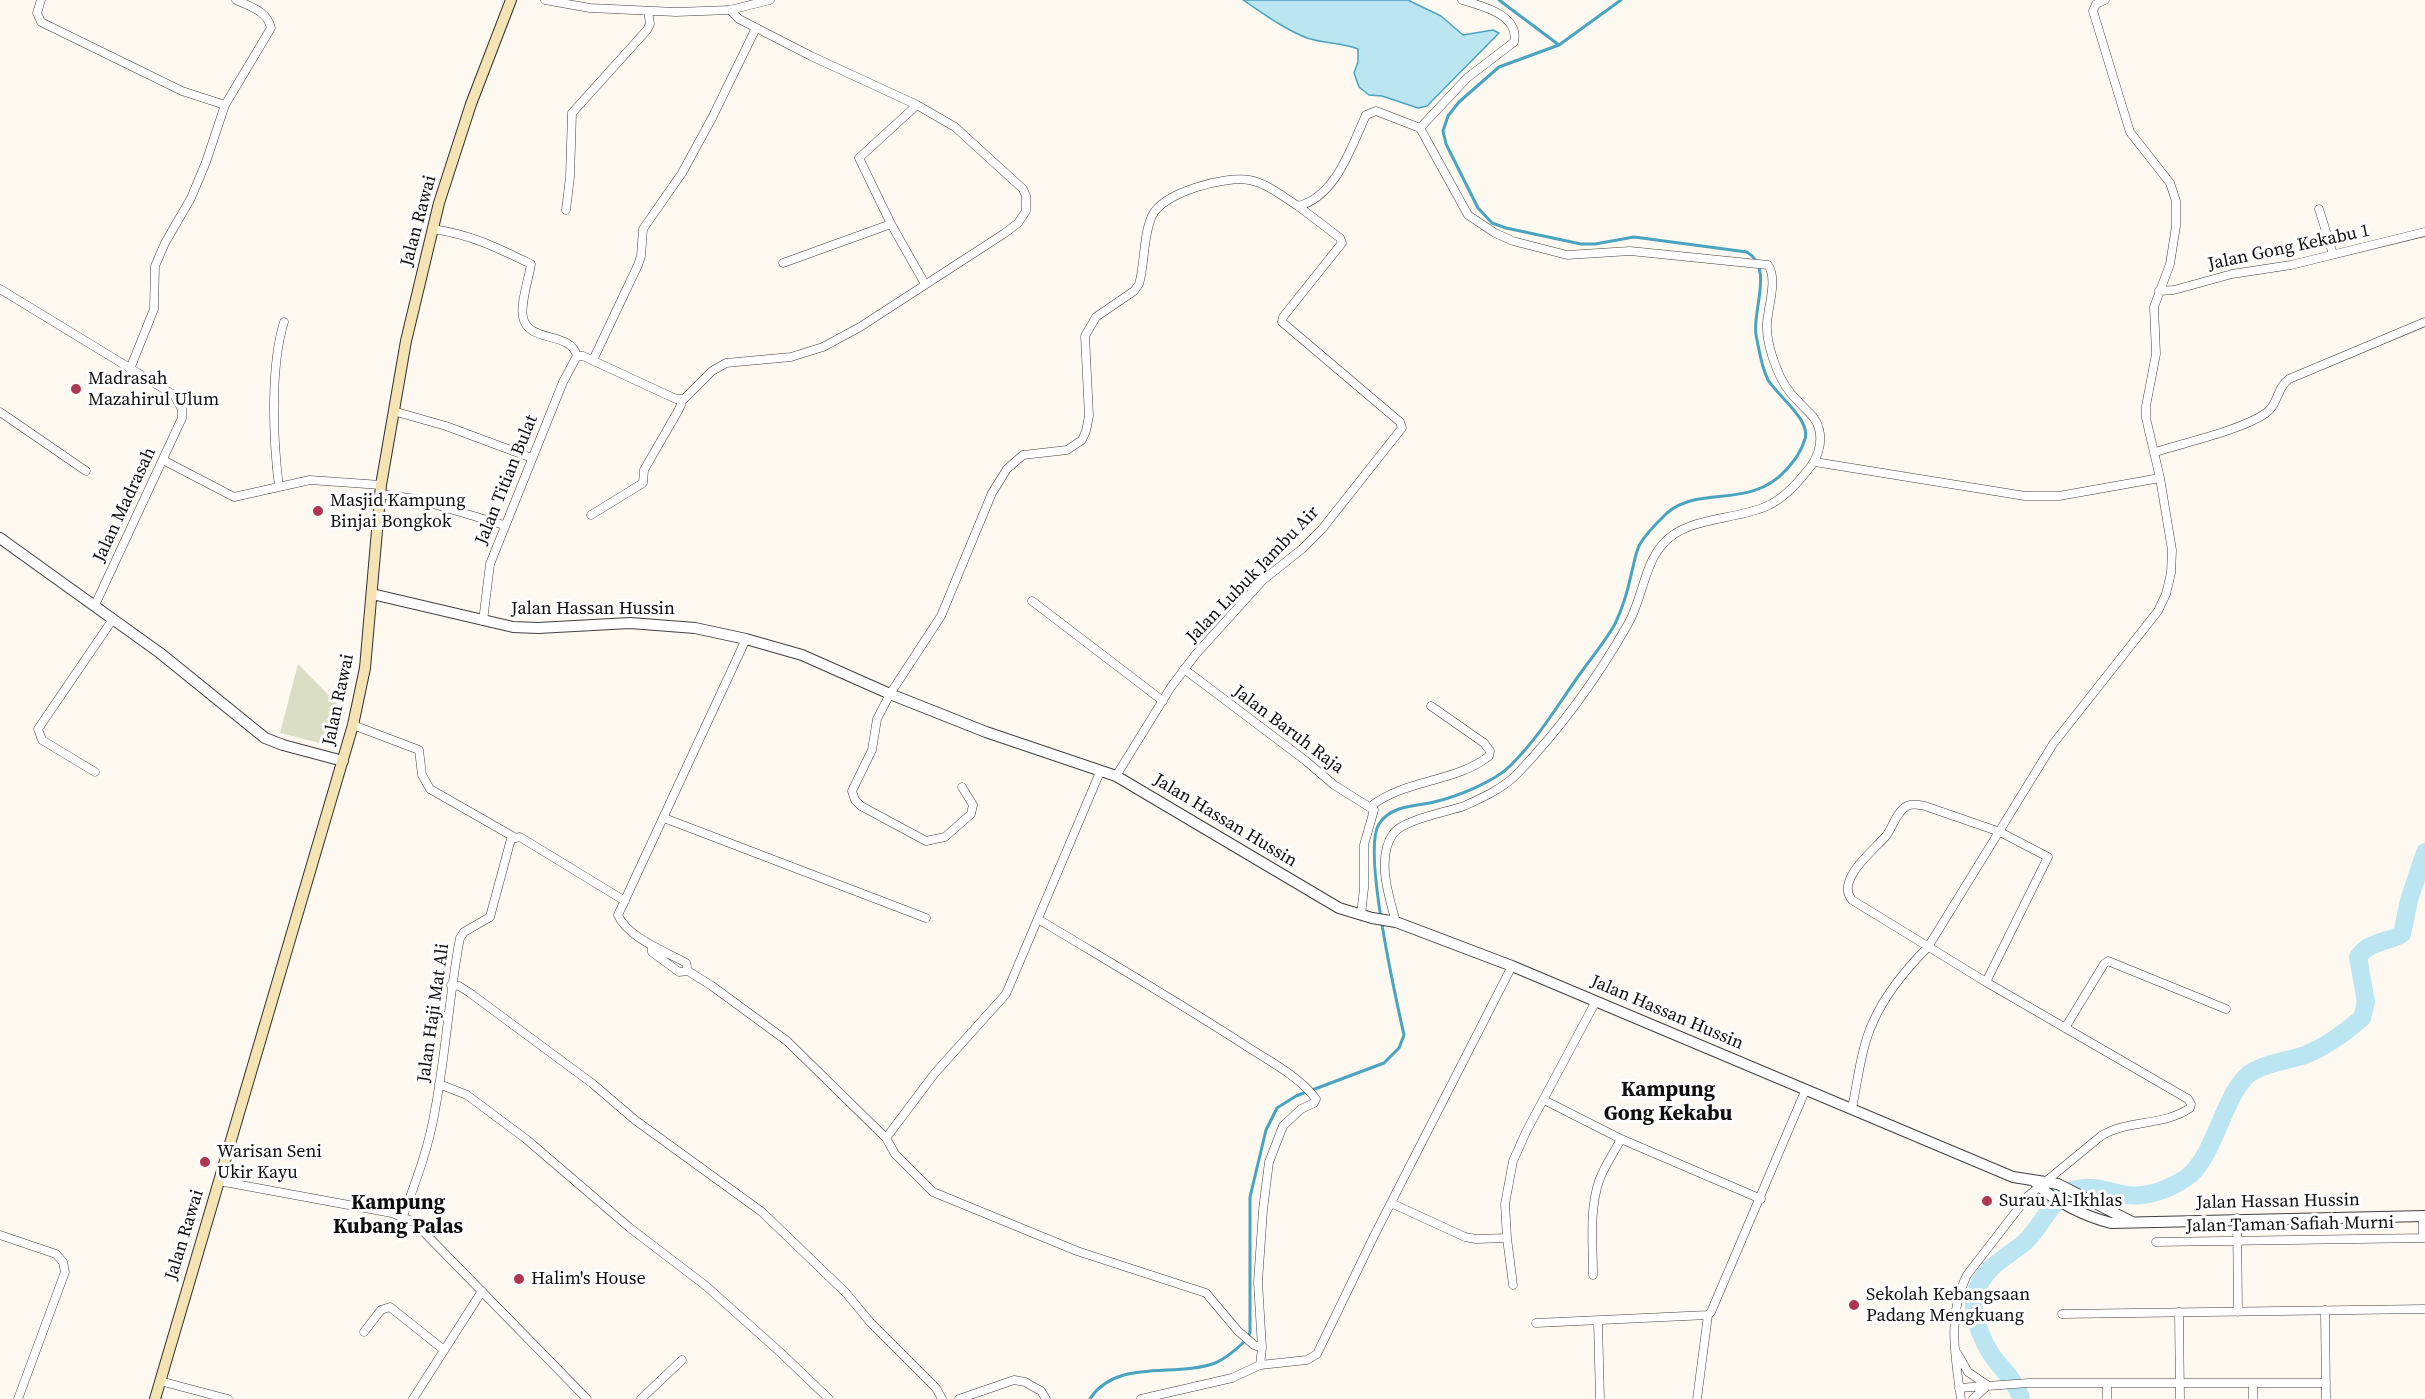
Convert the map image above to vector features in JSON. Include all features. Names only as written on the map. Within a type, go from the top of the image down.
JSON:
[{"type":"main road","name":"Jalan Rawai","points":[[154,1399],[362,690],[380,489],[406,341],[433,229],[471,104],[512,0]]},
{"type":"street","points":[[41,0],[36,14],[41,22],[182,91],[225,105]]},
{"type":"street","points":[[0,289],[130,369],[154,309],[155,266],[165,243],[191,198],[225,105],[271,28],[264,13],[236,0]]},
{"type":"street","points":[[545,0],[590,9],[648,11],[730,10],[770,0]]},
{"type":"street","points":[[1420,128],[1467,78],[1515,40],[1512,25],[1502,16],[1485,7],[1462,0]]},
{"type":"street","points":[[1852,1108],[1872,1023],[1886,998],[1904,971],[1928,947],[2053,744],[2158,611],[2166,594],[2171,573],[2172,550],[2155,452],[2146,418],[2146,406],[2156,354],[2154,307],[2170,264],[2176,226],[2176,201],[2170,183],[2135,140],[2124,118],[2093,11],[2096,4],[2105,0]]},
{"type":"street","points":[[681,400],[718,366],[745,360],[790,357],[823,346],[860,327],[1018,223],[1026,211],[1026,196],[1018,182],[956,127],[917,105],[756,28],[739,19],[730,10]]},
{"type":"street","points":[[566,210],[570,177],[572,113],[647,30],[650,24],[648,11]]},
{"type":"street","points":[[593,360],[638,265],[643,230],[682,173],[756,28]]},
{"type":"street","points":[[917,105],[859,158],[891,224],[925,285]]},
{"type":"street","points":[[962,787],[971,800],[974,810],[945,837],[932,841],[920,838],[861,806],[855,800],[852,791],[871,755],[877,719],[890,694],[941,616],[992,493],[1008,469],[1023,455],[1067,450],[1082,440],[1089,416],[1085,336],[1096,317],[1134,291],[1139,284],[1150,222],[1157,208],[1194,189],[1236,180],[1249,180],[1263,184],[1298,206],[1314,200],[1331,182],[1368,113],[1376,111],[1420,128],[1468,215],[1513,242],[1567,255],[1630,251],[1767,264],[1771,270],[1767,322],[1776,367],[1786,386],[1817,423],[1821,439],[1815,462],[1786,494],[1767,506],[1684,529],[1670,536],[1654,557],[1630,622],[1612,650],[1573,708],[1516,775],[1501,788],[1465,805],[1407,824],[1393,833],[1388,844],[1386,869],[1393,922]]},
{"type":"street","name":"Jalan Lubuk Jambu Air","points":[[1116,776],[1184,669],[1263,580],[1302,549],[1322,529],[1401,430],[1401,424],[1282,322],[1283,317],[1342,243],[1340,238],[1298,206]]},
{"type":"street","points":[[2319,209],[2333,254]]},
{"type":"street","points":[[783,263],[891,224]]},
{"type":"street","points":[[433,229],[462,233],[483,240],[531,264],[523,311],[525,324],[532,331],[569,344],[577,356],[593,360],[630,379],[681,400]]},
{"type":"street","name":"Jalan Gong Kekabu 1","points":[[2159,291],[2174,290],[2232,274],[2291,266],[2425,232]]},
{"type":"street","points":[[279,487],[274,447],[278,342],[284,322]]},
{"type":"street","points":[[2155,452],[2247,423],[2272,408],[2282,386],[2289,379],[2425,322]]},
{"type":"street","name":"Jalan Titian Bulat","points":[[483,621],[490,564],[563,382],[577,356]]},
{"type":"street","name":"Jalan Madrasah","points":[[95,605],[182,418],[183,409],[174,395],[130,369]]},
{"type":"street","points":[[591,514],[643,483],[644,470],[678,411],[681,400]]},
{"type":"street","points":[[393,411],[446,426],[532,458]]},
{"type":"street","points":[[0,412],[86,471]]},
{"type":"street","points":[[163,460],[234,497],[310,480],[380,489],[504,525]]},
{"type":"street","points":[[1815,462],[2025,496],[2059,496],[2160,478]]},
{"type":"street","points":[[0,538],[95,605],[265,738],[282,746],[342,761]]},
{"type":"street","name":"Jalan Hassan Hussin","points":[[372,594],[501,625],[538,628],[650,623],[695,628],[746,639],[824,664],[890,694],[1116,776],[1340,908],[1393,922],[1512,966],[1998,1171],[2045,1183],[2132,1221]]},
{"type":"street","points":[[1032,601],[1163,701]]},
{"type":"street","points":[[95,771],[42,740],[38,733],[39,727],[113,619]]},
{"type":"street","points":[[746,639],[618,917],[627,928],[652,946],[652,952],[679,972],[688,971],[712,986],[788,1041],[886,1138],[896,1154],[933,1192],[1077,1251],[1206,1293],[1238,1331],[1258,1347]]},
{"type":"street","name":"Jalan Baruh Raja","points":[[1184,669],[1334,784],[1373,810]]},
{"type":"street","points":[[1367,916],[1364,888],[1364,845],[1373,810],[1384,796],[1456,773],[1489,756],[1490,751],[1484,743],[1431,706]]},
{"type":"street","points":[[353,725],[419,750],[422,776],[430,789],[626,901]]},
{"type":"street","points":[[886,1138],[935,1073],[1006,994],[1100,772]]},
{"type":"street","points":[[1960,1399],[1954,1323],[1956,1305],[1967,1275],[2028,1196],[2113,1128],[2168,1119],[2184,1112],[2190,1108],[2191,1104],[2188,1099],[2065,1029],[1986,982],[1928,947],[1852,900],[1848,892],[1849,880],[1868,853],[1888,834],[1900,813],[1911,805],[1925,806],[2000,832],[2046,855],[2049,861],[1986,982]]},
{"type":"street","points":[[664,818],[926,918]]},
{"type":"street","name":"Jalan Haji Mat Ali","points":[[403,1216],[426,1148],[439,1084],[450,985],[460,935],[490,917],[509,842],[517,837]]},
{"type":"street","points":[[1038,919],[1195,1013],[1304,1084],[1314,1096],[1314,1103],[1301,1109],[1283,1126],[1269,1162],[1258,1282],[1260,1365]]},
{"type":"street","points":[[2065,1029],[2108,961],[2226,1010]]},
{"type":"street","points":[[1142,1399],[1232,1378],[1260,1365],[1307,1360],[1317,1353],[1512,966]]},
{"type":"street","points":[[450,985],[459,986],[470,993],[593,1084],[635,1120],[762,1212],[846,1293],[882,1335],[936,1388],[942,1399]]},
{"type":"street","points":[[1513,1285],[1505,1204],[1511,1168],[1519,1146],[1596,1001]]},
{"type":"street","points":[[439,1084],[467,1095],[526,1139],[630,1228],[706,1286],[829,1399]]},
{"type":"street","points":[[1697,1399],[1708,1316],[1761,1199],[1806,1089]]},
{"type":"street","points":[[1544,1100],[1621,1139],[1761,1199]]},
{"type":"street","points":[[1593,1275],[1592,1210],[1595,1194],[1600,1178],[1621,1139]]},
{"type":"street","points":[[219,1181],[403,1216],[414,1222],[587,1399]]},
{"type":"street","name":"Jalan Hassan Hussin","points":[[2045,1183],[2050,1194],[2084,1215],[2111,1223],[2237,1218],[2424,1216]]},
{"type":"street","points":[[1391,1203],[1465,1237],[1507,1239]]},
{"type":"street","points":[[2424,1216],[2424,1238]]},
{"type":"street","points":[[2237,1218],[2238,1312]]},
{"type":"street","points":[[0,1235],[56,1254],[65,1267],[18,1399]]},
{"type":"street","name":"Jalan Taman Safiah Murni","points":[[2156,1242],[2424,1238]]},
{"type":"street","points":[[412,1399],[482,1291]]},
{"type":"street","points":[[364,1332],[381,1310],[390,1307],[444,1350]]},
{"type":"street","points":[[2062,1314],[2425,1309]]},
{"type":"street","points":[[2325,1310],[2326,1399]]},
{"type":"street","points":[[2179,1312],[2180,1399]]},
{"type":"street","points":[[1536,1323],[1708,1316]]},
{"type":"street","points":[[1598,1322],[1600,1399]]},
{"type":"street","points":[[1955,1346],[1968,1372],[1990,1385]]},
{"type":"street","points":[[641,1399],[682,1360]]},
{"type":"street","points":[[959,1399],[1014,1380],[1026,1382],[1041,1391],[1046,1399]]},
{"type":"street","points":[[160,1381],[228,1399]]},
{"type":"street","points":[[1959,1388],[2029,1383],[2326,1383]]},
{"type":"street","points":[[2107,1383],[2107,1399]]},
{"type":"street","points":[[2253,1383],[2253,1399]]},
{"type":"street","points":[[1972,1399],[1990,1385]]},
{"type":"green space","points":[[298,664],[345,712],[335,747],[280,733]]},
{"type":"water","points":[[1243,0],[1408,0],[1441,16],[1463,35],[1493,30],[1499,33],[1427,106],[1418,108],[1382,96],[1369,95],[1359,87],[1354,73],[1358,62],[1358,49],[1307,38],[1282,26]]},
{"type":"waterway","points":[[1499,0],[1559,45]]},
{"type":"waterway","points":[[1090,1399],[1101,1386],[1115,1378],[1147,1371],[1182,1369],[1215,1363],[1237,1349],[1248,1338],[1250,1332],[1250,1197],[1266,1130],[1277,1108],[1296,1096],[1384,1063],[1399,1048],[1404,1035],[1377,893],[1375,839],[1379,824],[1396,810],[1443,800],[1463,793],[1494,778],[1510,766],[1539,733],[1611,630],[1624,600],[1638,548],[1652,528],[1667,513],[1680,505],[1694,500],[1741,494],[1757,490],[1772,482],[1792,463],[1805,439],[1806,432],[1799,416],[1768,380],[1760,358],[1756,325],[1761,279],[1755,259],[1747,252],[1634,237],[1595,244],[1581,244],[1492,223],[1478,208],[1446,144],[1443,131],[1448,116],[1459,102],[1499,67],[1559,45],[1621,0]]},
{"type":"waterway","points":[[2021,1399],[2012,1380],[1988,1349],[1978,1326],[1974,1303],[1983,1277],[1994,1265],[2025,1242],[2060,1198],[2068,1193],[2088,1188],[2130,1195],[2147,1194],[2164,1190],[2186,1178],[2196,1169],[2204,1156],[2232,1096],[2249,1074],[2268,1065],[2305,1055],[2335,1039],[2362,1018],[2366,1002],[2358,957],[2367,948],[2402,934],[2409,900],[2425,852]]},
{"type":"place","name":"Madrasah Mazahirul Ulum","points":[[76,389]]},
{"type":"place","name":"Masjid Kampung Binjai Bongkok","points":[[318,511]]},
{"type":"place","name":"Warisan Seni Ukir Kayu","points":[[205,1162]]},
{"type":"place","name":"Surau Al-Ikhlas","points":[[1987,1201]]},
{"type":"place","name":"Halim's House","points":[[519,1279]]},
{"type":"place","name":"Sekolah Kebangsaan Padang Mengkuang","points":[[1854,1305]]},
{"type":"district","name":"Kampung Gong Kekabu","points":[[1668,1103]]},
{"type":"district","name":"Kampung Kubang Palas","points":[[398,1216]]}]
